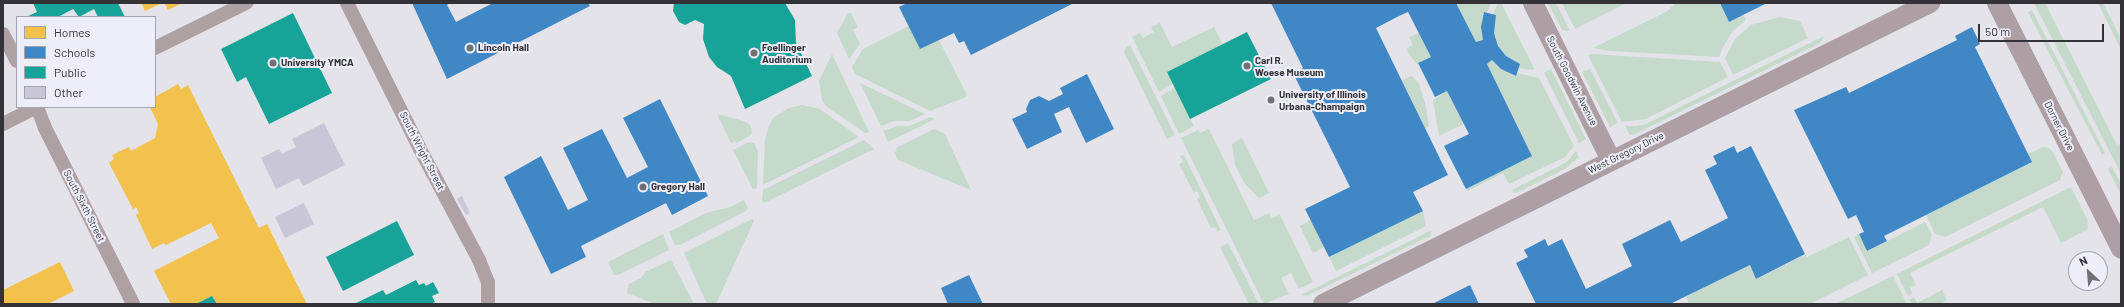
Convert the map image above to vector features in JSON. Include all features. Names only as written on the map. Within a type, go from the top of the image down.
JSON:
[{"type":"street","points":[[156,48],[246,3]]},
{"type":"street","name":"South Wright Street","points":[[347,3],[420,149],[479,260],[488,282],[488,302]]},
{"type":"street","name":"South Goodwin Avenue","points":[[1533,3],[1611,160]]},
{"type":"street","name":"West Gregory Drive","points":[[1323,304],[1930,3]]},
{"type":"street","name":"Dorner Drive","points":[[1997,3],[2121,248]]},
{"type":"street","points":[[3,34],[16,59]]},
{"type":"street","points":[[3,124],[35,108]]},
{"type":"street","name":"South Sixth Street","points":[[37,108],[45,128],[133,304]]},
{"type":"green space","points":[[1456,3],[1491,3],[1487,12],[1484,12],[1482,19],[1483,40],[1476,42]]},
{"type":"green space","points":[[1498,3],[1501,3],[1534,68],[1533,70],[1519,68],[1520,64],[1506,56],[1498,46],[1494,33],[1496,15],[1493,14]]},
{"type":"green space","points":[[1548,3],[1556,3],[1570,31],[1562,30]]},
{"type":"green space","points":[[1562,3],[1627,3],[1575,29]]},
{"type":"green space","points":[[1676,3],[1720,3],[1729,22],[1743,15],[1746,20],[1732,32],[1719,57],[1612,51],[1593,48],[1666,12]]},
{"type":"green space","points":[[2034,3],[2045,3],[2117,145],[2121,143],[2121,174]]},
{"type":"green space","points":[[2098,3],[2103,3],[2121,39],[2121,50]]},
{"type":"green space","points":[[2032,10],[2105,153],[2102,155],[2028,12]]},
{"type":"green space","points":[[848,13],[851,13],[858,27],[853,30],[860,44],[849,59],[837,33]]},
{"type":"green space","points":[[1780,17],[1800,21],[1808,38],[1733,75],[1725,58],[1735,39],[1751,25]]},
{"type":"green space","points":[[1160,23],[1172,47],[1214,27],[1223,45],[1173,84],[1159,92],[1132,37],[1140,33],[1143,38],[1154,32],[1151,27]]},
{"type":"green space","points":[[909,26],[920,49],[939,40],[966,93],[966,97],[930,111],[855,74],[852,67],[863,49]]},
{"type":"green space","points":[[1419,33],[1431,57],[1417,64],[1407,49],[1413,45],[1409,37]]},
{"type":"green space","points":[[1824,36],[1820,43],[1635,134],[1630,135],[1625,126],[1646,124]]},
{"type":"green space","points":[[1130,45],[1175,135],[1167,139],[1124,52],[1126,47]]},
{"type":"green space","points":[[832,54],[869,132],[865,133],[826,106],[822,100],[819,81]]},
{"type":"green space","points":[[1592,54],[1720,62],[1728,77],[1646,119],[1622,122],[1588,55]]},
{"type":"green space","points":[[1492,60],[1501,69],[1515,76],[1517,73],[1539,78],[1574,146],[1565,157],[1509,184],[1503,173],[1467,191],[1466,189],[1532,155],[1487,64]]},
{"type":"green space","points":[[1551,69],[1586,139],[1579,143],[1544,73]]},
{"type":"green space","points":[[1590,69],[1618,123],[1610,127],[1582,72]]},
{"type":"green space","points":[[1412,76],[1419,84],[1425,103],[1429,126],[1425,128],[1402,80]]},
{"type":"green space","points":[[860,83],[925,114],[910,121],[894,121],[881,126]]},
{"type":"green space","points":[[1175,88],[1194,126],[1179,134],[1161,96]]},
{"type":"green space","points":[[1447,91],[1464,124],[1439,136],[1433,100]]},
{"type":"green space","points":[[802,105],[820,109],[859,137],[763,185],[765,140],[768,128],[774,117],[789,108]]},
{"type":"green space","points":[[717,114],[744,121],[751,126],[752,133],[748,137],[736,143],[735,141],[731,143]]},
{"type":"green space","points":[[930,117],[935,119],[888,142],[883,131],[897,126],[910,126]]},
{"type":"green space","points":[[934,129],[945,134],[971,190],[898,160],[894,152],[897,151],[896,148]]},
{"type":"green space","points":[[1209,129],[1254,220],[1269,213],[1272,218],[1280,215],[1313,282],[1299,289],[1291,273],[1281,278],[1289,294],[1264,304],[1181,138],[1198,130],[1200,133]]},
{"type":"green space","points":[[1242,138],[1269,193],[1259,198],[1245,184],[1235,165],[1232,144]]},
{"type":"green space","points":[[864,140],[874,149],[764,203],[762,201],[763,190]]},
{"type":"green space","points":[[749,142],[754,143],[758,151],[757,188],[753,189],[733,150]]},
{"type":"green space","points":[[2043,147],[2049,148],[2053,152],[2063,172],[2060,180],[1945,237],[1935,234],[1926,215],[2031,163],[2028,154]]},
{"type":"green space","points":[[1576,151],[1579,157],[1565,169],[1516,193],[1513,192],[1512,190],[1567,162]]},
{"type":"green space","points":[[1184,155],[1221,230],[1217,232],[1215,227],[1211,228],[1197,199],[1200,197],[1197,191],[1194,193],[1179,164],[1183,162],[1180,156]]},
{"type":"green space","points":[[2112,167],[2121,184],[2121,195],[2108,169]]},
{"type":"green space","points":[[2071,187],[2087,219],[2088,229],[2061,243],[2043,207],[1910,273],[1916,285],[1910,288],[1912,293],[1908,296],[1897,274]]},
{"type":"green space","points":[[744,200],[748,208],[746,211],[680,245],[675,245],[669,232],[706,213],[730,207]]},
{"type":"green space","points":[[1423,211],[1426,226],[1336,271],[1329,257]]},
{"type":"green space","points":[[752,219],[754,221],[716,304],[707,304],[684,253]]},
{"type":"green space","points":[[1311,220],[1324,247],[1313,253],[1300,226]]},
{"type":"green space","points":[[1925,222],[1932,235],[1929,245],[1872,273],[1854,237],[1859,234],[1868,251]]},
{"type":"green space","points":[[1432,230],[1430,236],[1307,296],[1301,295]]},
{"type":"green space","points":[[663,234],[669,250],[618,275],[614,275],[608,262]]},
{"type":"green space","points":[[1849,237],[1868,275],[1810,304],[1689,304],[1686,296],[1750,265],[1757,279],[1805,255],[1807,257]]},
{"type":"green space","points":[[1228,243],[1259,304],[1249,304],[1220,247]]},
{"type":"green space","points":[[671,260],[694,304],[655,304],[627,293],[629,284],[641,278],[645,272]]},
{"type":"green space","points":[[1893,276],[1907,304],[1835,304]]},
{"type":"green space","points":[[1942,290],[1947,300],[1940,304],[1912,304],[1909,300],[1914,297],[1917,303]]},
{"type":"building: Homes","points":[[141,3],[162,3],[145,11]]},
{"type":"building: Homes","points":[[164,3],[183,3],[168,10]]},
{"type":"building: Homes","points":[[178,84],[181,89],[188,85],[259,228],[267,224],[307,304],[217,304],[212,296],[196,304],[171,304],[154,271],[219,238],[211,223],[166,245],[164,243],[152,249],[136,215],[139,213],[136,207],[133,209],[109,163],[114,159],[112,155],[129,147],[131,151],[155,138],[158,124],[150,108],[156,108],[156,96]]},
{"type":"building: Homes","points":[[60,262],[74,291],[48,304],[3,304],[3,290]]},
{"type":"building: Schools","name":"Lincoln Hall","points":[[412,3],[450,3],[447,5],[456,22],[493,3],[588,3],[590,6],[447,79]]},
{"type":"building: Schools","points":[[907,3],[1074,3],[971,55],[964,41],[959,43],[954,33],[920,49],[899,7]]},
{"type":"building: Schools","points":[[1271,3],[1456,3],[1476,42],[1483,40],[1481,27],[1484,12],[1496,15],[1494,33],[1498,46],[1506,56],[1520,64],[1516,76],[1501,69],[1492,60],[1487,64],[1532,156],[1466,189],[1444,146],[1469,134],[1447,91],[1435,97],[1418,63],[1431,57],[1408,12],[1399,16],[1376,28],[1448,175],[1413,192],[1423,211],[1329,257],[1305,209],[1350,187],[1293,73],[1303,68]]},
{"type":"building: Schools","points":[[1720,3],[1767,3],[1729,22]]},
{"type":"building: Schools","points":[[1972,27],[1980,44],[1975,47],[2032,162],[1884,236],[1887,241],[1867,251],[1859,234],[1864,232],[1856,215],[1848,219],[1794,110],[1846,87],[1849,93],[1957,40],[1955,36]]},
{"type":"building: Schools","points":[[1087,74],[1114,129],[1086,143],[1069,107],[1054,114],[1062,132],[1027,149],[1012,119],[1027,112],[1026,109],[1030,100],[1039,96],[1049,101],[1063,94],[1060,88]]},
{"type":"building: Schools","name":"Gregory Hall","points":[[660,99],[708,196],[672,215],[666,203],[581,246],[586,257],[551,274],[504,177],[541,156],[568,210],[588,200],[563,148],[602,129],[627,178],[648,167],[623,118]]},
{"type":"building: Schools","points":[[1734,146],[1737,153],[1751,146],[1805,254],[1756,279],[1750,265],[1670,304],[1536,304],[1516,263],[1528,257],[1524,250],[1545,239],[1548,246],[1562,239],[1586,289],[1632,266],[1622,244],[1670,220],[1681,242],[1728,218],[1705,170],[1717,164],[1713,156]]},
{"type":"building: Schools","points":[[969,275],[983,304],[948,304],[941,288]]},
{"type":"building: Schools","points":[[1470,285],[1479,304],[1432,304]]},
{"type":"building: Public","points":[[33,3],[118,3],[124,16],[98,16],[94,9],[78,16],[73,9],[60,16],[28,16],[37,12]]},
{"type":"building: Public","name":"Foellinger Auditorium","points":[[674,3],[785,3],[795,20],[796,43],[812,76],[745,109],[731,76],[717,67],[709,57],[703,39],[704,24],[695,20],[685,25],[679,22],[673,11]]},
{"type":"building: Public","name":"University YMCA","points":[[293,13],[332,93],[269,124],[246,77],[237,82],[221,49]]},
{"type":"building: Public","points":[[1247,32],[1271,79],[1190,119],[1167,72]]},
{"type":"building: Public","points":[[397,221],[414,255],[343,291],[326,257]]},
{"type":"building: Public","points":[[416,280],[419,285],[424,283],[426,286],[433,282],[439,293],[432,296],[435,302],[430,304],[354,304],[383,290],[386,295]]},
{"type":"building: Public","points":[[212,296],[217,304],[196,304]]},
{"type":"building: Other","points":[[324,123],[345,165],[303,186],[299,178],[276,189],[261,158],[279,149],[282,154],[296,147],[292,139]]},
{"type":"building: Other","points":[[462,196],[470,213],[466,215],[457,199]]},
{"type":"building: Other","points":[[304,203],[314,224],[285,238],[275,217]]},
{"type":"place","name":"Lincoln Hall","points":[[470,48]]},
{"type":"place","name":"Foellinger Auditorium","points":[[754,53]]},
{"type":"place","name":"University YMCA","points":[[273,63]]},
{"type":"place","name":"Carl R. Woese Museum","points":[[1247,66]]},
{"type":"place","name":"University of Illinois Urbana-Champaign","points":[[1271,100]]},
{"type":"place","name":"Gregory Hall","points":[[643,187]]}]
